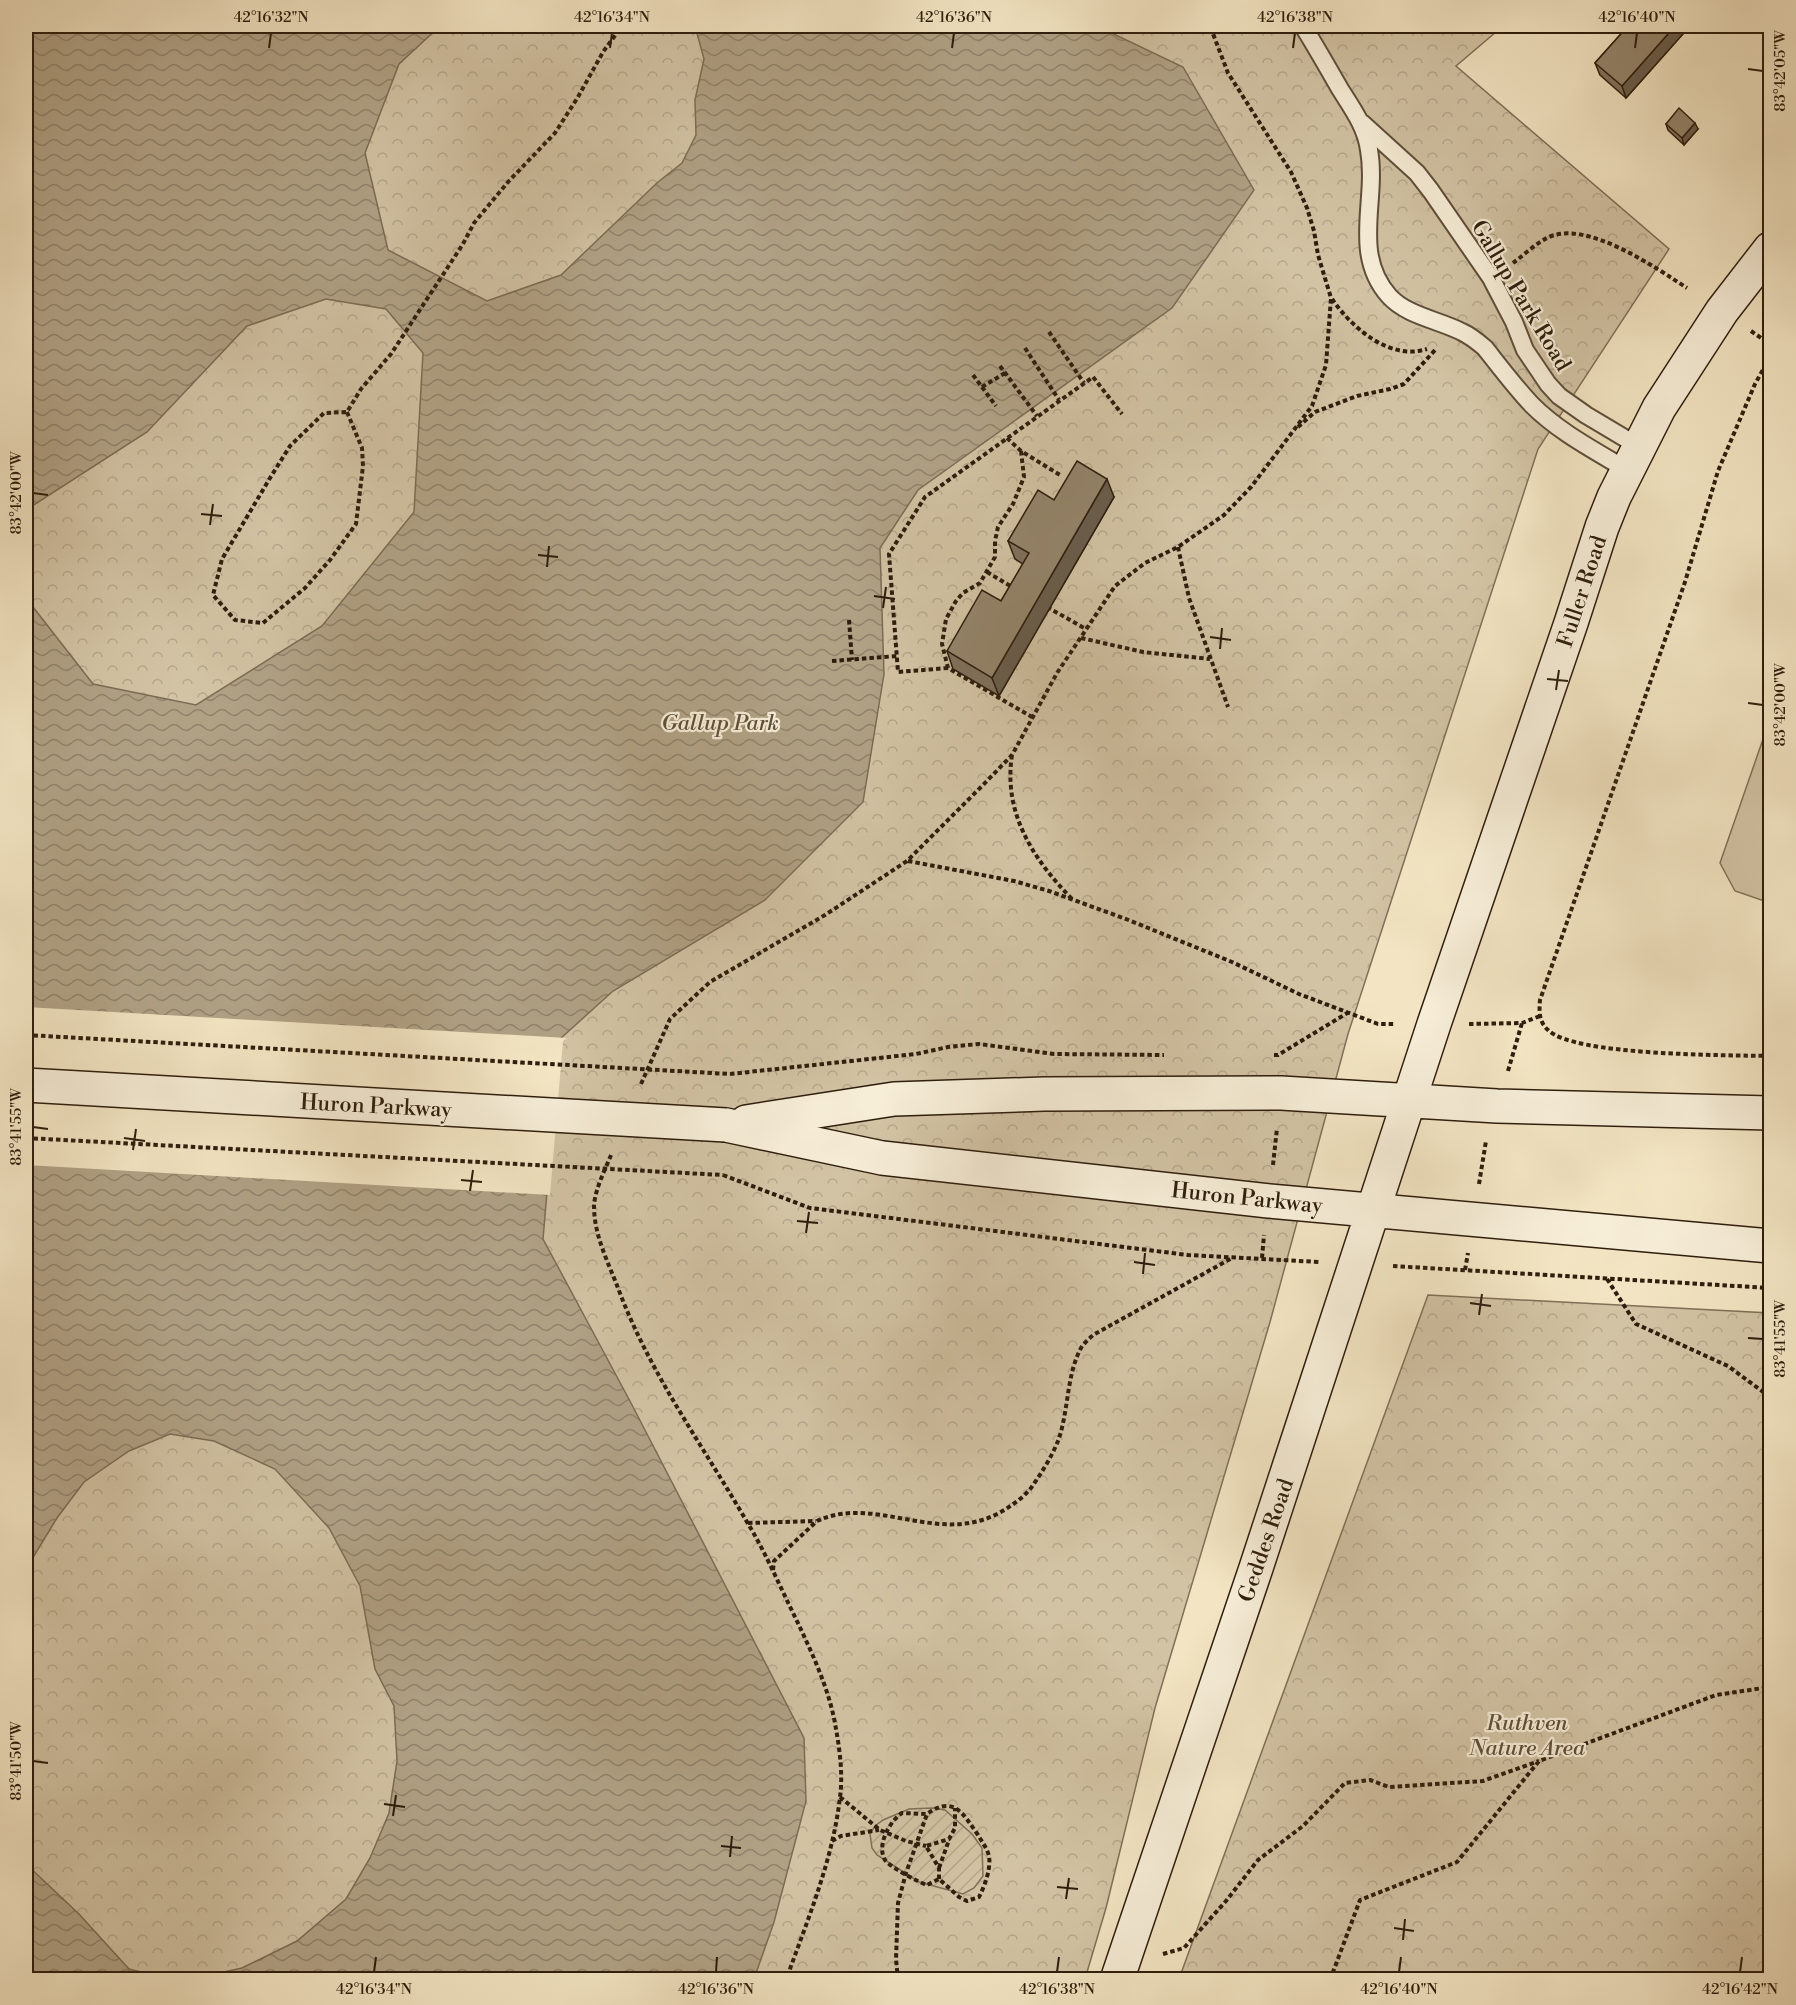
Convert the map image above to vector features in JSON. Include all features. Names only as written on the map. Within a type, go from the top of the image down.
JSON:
[{"type":"main road","name":"Fuller Road","points":[[1409,1100],[1602,527],[1633,458],[1682,371],[1722,311],[1770,249]]},
{"type":"main road","name":"Huron Parkway","points":[[26,1085],[726,1125],[882,1158],[1269,1201],[1770,1246]]},
{"type":"main road","name":"Huron Parkway","points":[[726,1125],[894,1099],[1044,1094],[1281,1093],[1508,1107],[1770,1113]]},
{"type":"main road","name":"Geddes Road","points":[[1118,1974],[1256,1568],[1409,1100]]},
{"type":"lane","name":"Gallup Park Road","points":[[1303,26],[1360,121],[1369,149],[1371,169],[1368,249],[1370,264],[1381,285],[1400,306],[1464,333],[1475,340],[1485,348],[1532,405],[1568,434],[1633,458]]},
{"type":"lane","name":"Gallup Park Road","points":[[1360,121],[1417,173],[1431,192],[1491,278],[1514,322],[1525,350],[1548,384],[1559,396],[1586,415],[1633,458]]},
{"type":"path","points":[[347,412],[361,389],[391,354],[463,244],[474,223],[508,182],[555,133],[603,52],[622,26]]},
{"type":"path","points":[[637,1093],[670,1019],[710,982],[825,915],[907,861],[1012,755],[1057,673],[1115,586],[1145,563],[1179,547],[1217,521],[1238,501],[1278,453],[1312,406],[1326,365],[1331,298],[1307,208],[1273,142],[1228,74],[1210,26]]},
{"type":"path","points":[[1331,298],[1340,311],[1364,332],[1397,350],[1420,351],[1436,344]]},
{"type":"path","points":[[1748,329],[1770,344]]},
{"type":"path","points":[[1049,332],[1084,383]]},
{"type":"path","points":[[1025,348],[1059,400]]},
{"type":"path","points":[[1770,357],[1755,384],[1718,471],[1681,593],[1540,1000],[1540,1016],[1549,1031],[1573,1043],[1612,1049],[1770,1056]]},
{"type":"path","points":[[1000,366],[1037,416]]},
{"type":"path","points":[[982,387],[1005,373]]},
{"type":"path","points":[[974,375],[996,406]]},
{"type":"path","points":[[1032,717],[948,668],[898,672],[889,554],[925,497],[1093,376],[1122,414]]},
{"type":"path","points":[[347,412],[362,448],[363,466],[356,524],[330,560],[305,588],[263,623],[235,620],[213,595],[222,560],[290,446],[324,413],[347,412]]},
{"type":"path","points":[[1007,438],[1021,451],[1060,475]]},
{"type":"path","points":[[948,668],[942,644],[946,619],[963,593],[980,583],[995,557],[998,527],[1013,504],[1024,477],[1021,451]]},
{"type":"path","points":[[1179,547],[1189,598],[1228,707]]},
{"type":"path","points":[[987,572],[1014,588]]},
{"type":"path","points":[[1042,605],[1086,630]]},
{"type":"path","points":[[849,621],[852,660]]},
{"type":"path","points":[[1081,638],[1143,652],[1210,659]]},
{"type":"path","points":[[832,661],[897,657]]},
{"type":"path","points":[[1012,755],[1010,787],[1016,814],[1038,859],[1072,900]]},
{"type":"path","points":[[907,861],[1014,881],[1072,900],[1232,962],[1299,994],[1378,1024],[1386,1024]]},
{"type":"path","points":[[1271,1055],[1278,1055],[1349,1012]]},
{"type":"path","points":[[1504,1024],[1522,1023],[1540,1016]]},
{"type":"path","points":[[1517,1040],[1522,1023]]},
{"type":"path","points":[[26,1035],[730,1074],[916,1054],[948,1047],[979,1044],[1054,1054],[1165,1055]]},
{"type":"path","points":[[1273,1161],[1278,1125]]},
{"type":"path","points":[[26,1138],[723,1175],[810,1208],[1157,1251],[1274,1259]]},
{"type":"path","points":[[1478,1187],[1485,1145]]},
{"type":"path","points":[[615,1146],[601,1178],[594,1205],[598,1236],[628,1317],[659,1378],[748,1522],[773,1571],[812,1654],[830,1701],[837,1730],[840,1797],[824,1869],[786,1980]]},
{"type":"path","points":[[1262,1258],[1263,1245]]},
{"type":"path","points":[[748,1522],[817,1521],[839,1513],[869,1513],[924,1524],[947,1525],[989,1518],[1008,1508],[1032,1487],[1058,1442],[1076,1362],[1082,1346],[1094,1335],[1233,1257]]},
{"type":"path","points":[[1407,1267],[1770,1288]]},
{"type":"path","points":[[1607,1279],[1636,1324],[1728,1366],[1770,1396]]},
{"type":"path","points":[[773,1571],[774,1561],[817,1521]]},
{"type":"path","points":[[1118,1974],[1184,1948],[1226,1901],[1258,1860],[1303,1826],[1345,1783],[1370,1780],[1389,1787],[1483,1781],[1716,1695],[1770,1687]]},
{"type":"path","points":[[1330,1980],[1360,1900],[1457,1862],[1539,1761]]},
{"type":"path","points":[[840,1797],[885,1833],[926,1846],[949,1839]]},
{"type":"path","points":[[939,1879],[927,1885],[886,1861],[883,1855],[885,1833],[889,1824],[902,1813],[927,1814],[945,1806],[955,1807],[965,1814],[985,1846],[989,1857],[984,1888],[979,1897],[974,1900],[968,1901],[959,1897],[939,1879],[939,1868],[955,1828],[955,1807]]},
{"type":"path","points":[[898,1980],[896,1959],[898,1903],[927,1814]]},
{"type":"path","points":[[831,1841],[841,1836],[880,1830]]},
{"type":"path","points":[[926,1846],[939,1868]]},
{"type":"green space","name":"Gallup Park","points":[[26,26],[1503,26],[1456,66],[1669,249],[1538,449],[1348,1034],[1270,1322],[1155,1708],[1106,1908],[1085,1979],[26,1980]]},
{"type":"green space","points":[[1770,719],[1770,903],[1735,891],[1720,863]]},
{"type":"green space","name":"Ruthven Nature Area","points":[[1428,1295],[1770,1313],[1770,1979],[1179,1979]]},
{"type":"green space","points":[[909,1809],[945,1810],[972,1834],[982,1848],[983,1876],[974,1888],[963,1894],[919,1882],[877,1855],[872,1848],[870,1834],[883,1820]]},
{"type":"water","points":[[26,26],[440,26],[399,64],[365,153],[388,250],[487,301],[561,275],[658,182],[682,163],[696,135],[695,100],[704,59],[695,26],[1097,26],[1183,67],[1254,190],[1172,308],[918,490],[880,548],[884,674],[863,802],[765,900],[613,991],[560,1039],[543,1239],[631,1403],[804,1738],[806,1801],[774,1922],[754,1979],[192,1979],[242,1968],[297,1941],[346,1899],[370,1858],[389,1813],[397,1761],[394,1706],[375,1669],[360,1586],[329,1528],[275,1469],[214,1441],[170,1434],[129,1451],[84,1482],[57,1518],[26,1569],[26,598],[93,684],[196,705],[322,626],[414,512],[423,353],[386,309],[326,299],[247,326],[147,432],[26,510]]},
{"type":"water","points":[[26,1864],[79,1914],[129,1969],[169,1979],[26,1979]]},
{"type":"pier","points":[[26,1007],[567,1038],[563,1041],[550,1195],[26,1165]]},
{"type":"building","points":[[1628,26],[1675,26],[1622,86],[1595,63]]},
{"type":"building","points":[[1679,108],[1695,123],[1682,138],[1666,124]]},
{"type":"building","points":[[1077,461],[1107,479],[992,678],[947,651],[982,590],[1001,601],[1029,553],[1008,541],[1038,490],[1054,500]]}]
